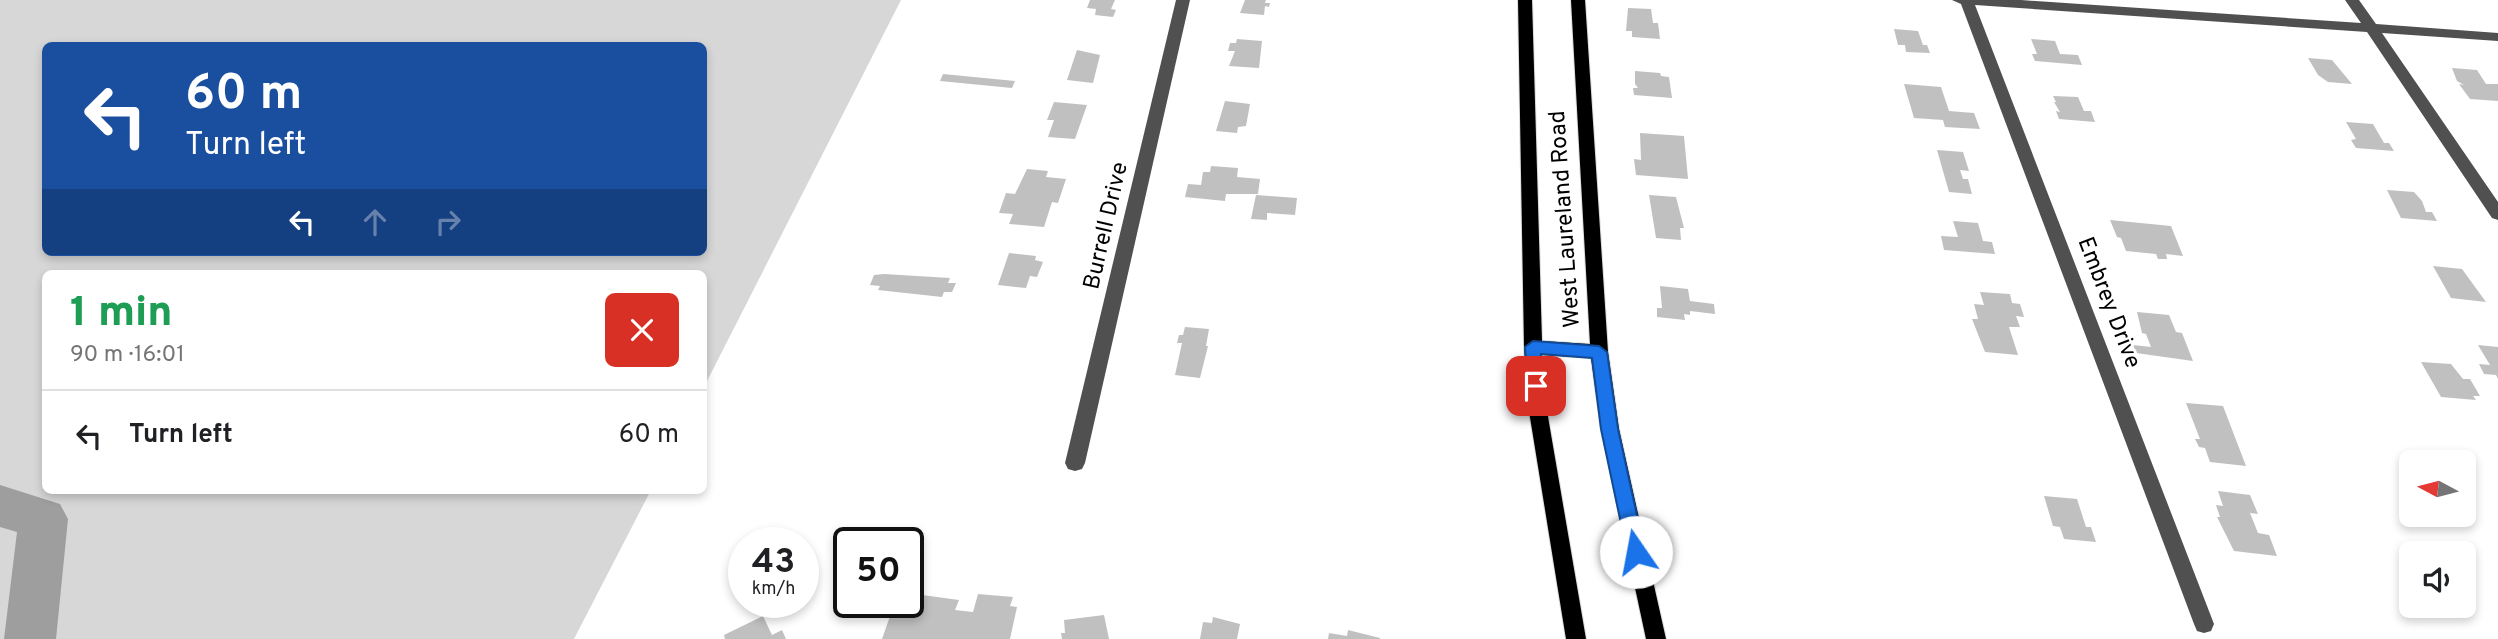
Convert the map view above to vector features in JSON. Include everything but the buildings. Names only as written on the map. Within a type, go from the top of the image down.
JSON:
[{"type":"main road","name":"West Laureland Road","points":[[1525,0],[1533,347],[1537,405],[1576,639]]},
{"type":"main road","name":"West Laureland Road","points":[[1578,0],[1599,352],[1610,429],[1656,639]]},
{"type":"main road","points":[[1533,347],[1599,352]]},
{"type":"street","name":"Burrell Drive","points":[[1075,463],[1183,0]]},
{"type":"street","points":[[1959,0],[2498,37]]},
{"type":"street","name":"Embrey Drive","points":[[1966,0],[2204,624]]},
{"type":"street","points":[[2352,0],[2498,214]]},
{"type":"shaded area","points":[[0,0],[901,0],[707,381],[707,270],[42,270],[42,494],[649,494],[574,639],[0,639]]},
{"type":"waterway","points":[[0,506],[43,519],[30,639]]},
{"type":"route","points":[[1536,386],[1533,347],[1599,352],[1610,429],[1636,552]]}]
